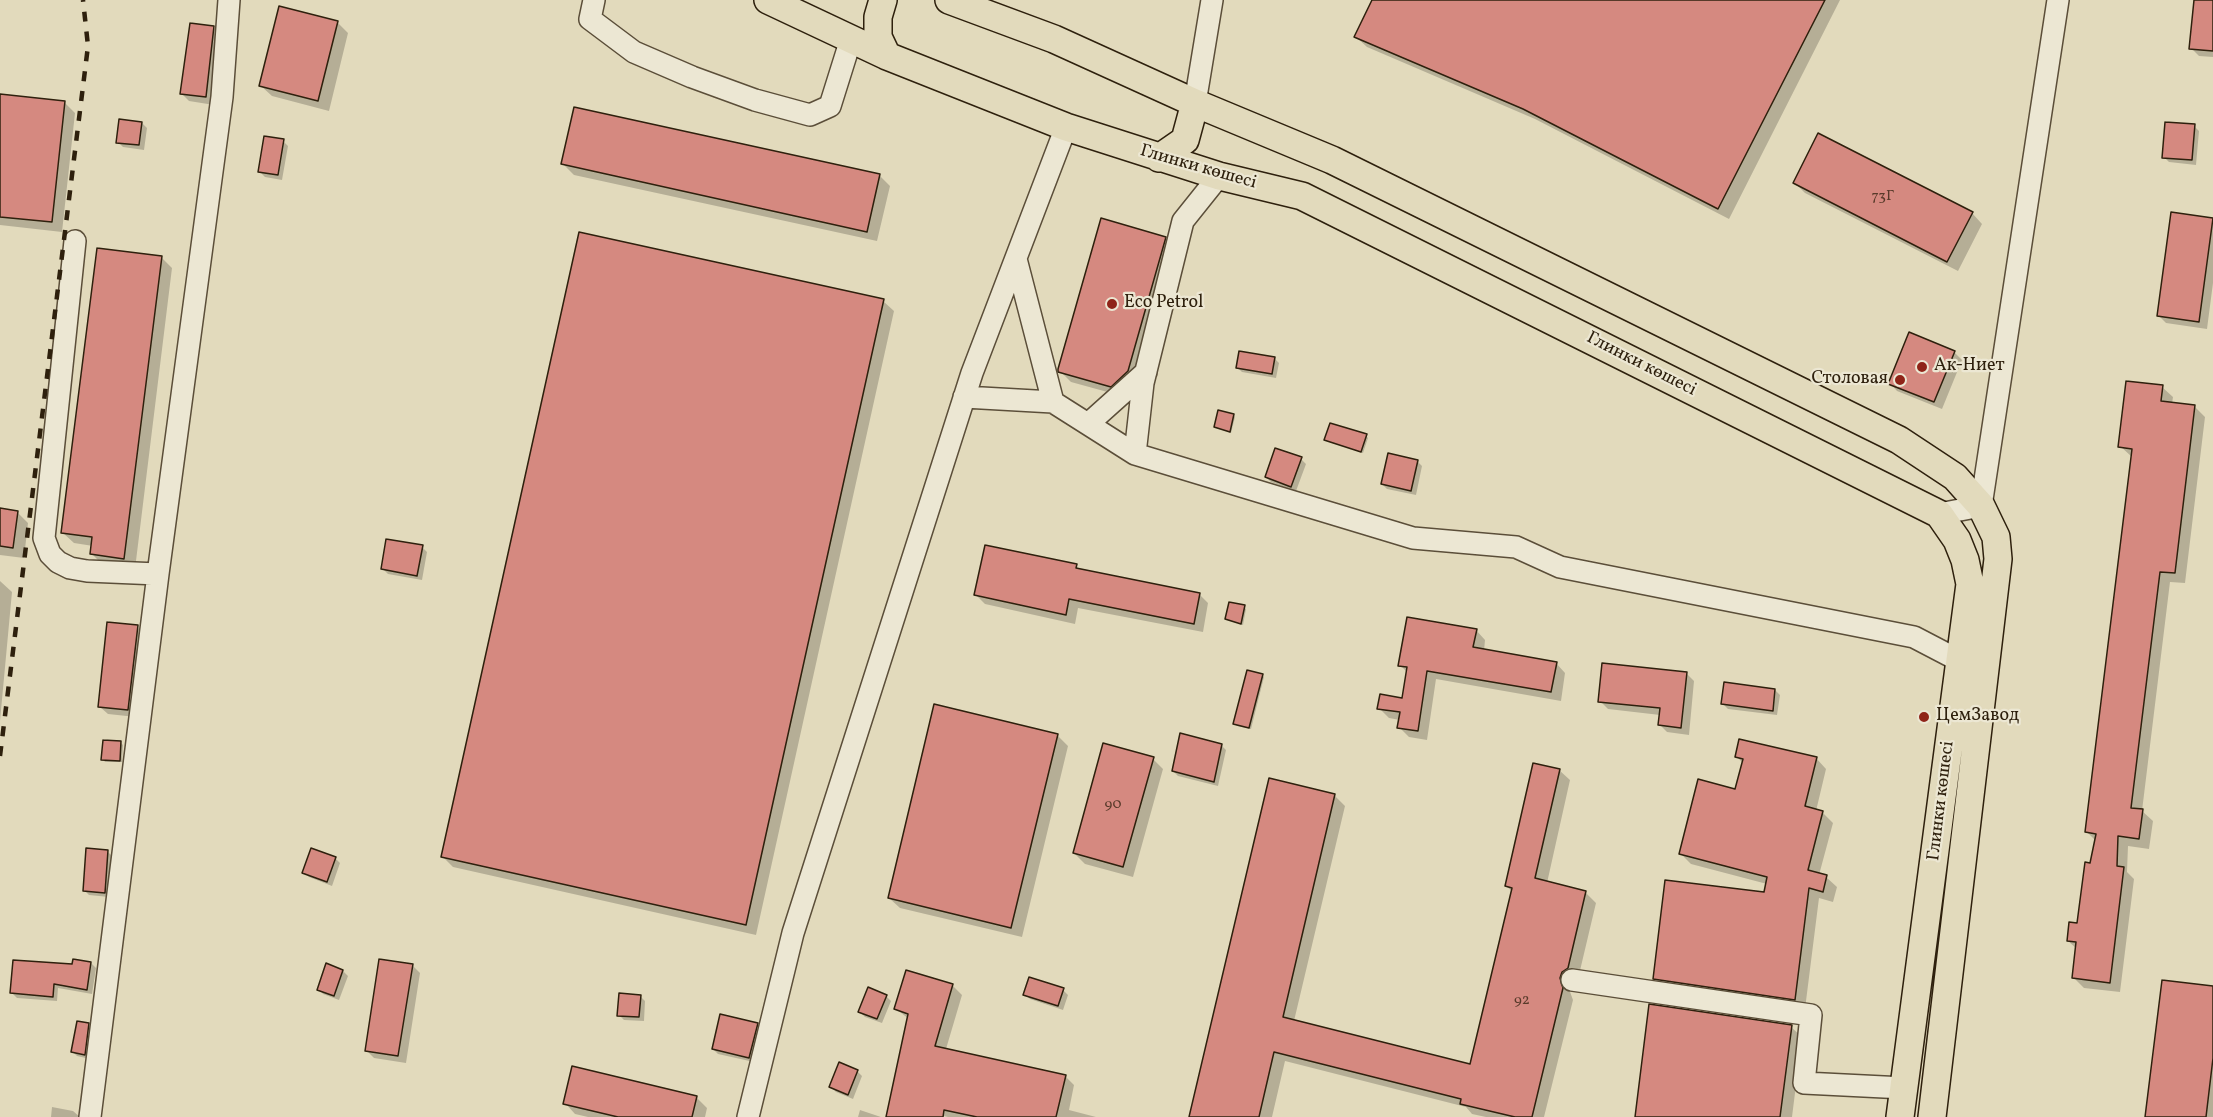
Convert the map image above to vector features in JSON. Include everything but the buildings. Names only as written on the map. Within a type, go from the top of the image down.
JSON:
[{"type":"main road","name":"Глинки көшесі","points":[[768,0],[886,56],[1066,127],[1219,176],[1302,196],[1939,514],[1957,540],[1965,560],[1970,584],[1900,1117]]},
{"type":"main road","points":[[883,0],[878,17],[878,37],[886,56]]},
{"type":"main road","name":"Глинки көшесі","points":[[949,0],[1054,39],[1195,103],[1332,160],[1899,440],[1954,477],[1981,506],[1996,537],[1998,559],[1932,1117]]},
{"type":"main road","points":[[1159,158],[1174,150],[1185,140],[1195,103]]},
{"type":"lane","points":[[90,1117],[158,574],[222,97],[229,0]]},
{"type":"lane","points":[[594,0],[590,19],[634,52],[692,77],[755,100],[810,115],[830,106],[851,39]]},
{"type":"lane","points":[[1195,103],[1212,0]]},
{"type":"lane","points":[[1939,514],[1981,506],[2058,0]]},
{"type":"lane","points":[[748,1117],[793,933],[964,397],[1066,127]]},
{"type":"lane","points":[[1135,454],[1146,372],[1183,220],[1219,176]]},
{"type":"lane","points":[[75,241],[44,538],[50,554],[58,562],[70,568],[87,571],[158,574]]},
{"type":"lane","points":[[1016,258],[1053,402]]},
{"type":"lane","points":[[1088,424],[1146,372]]},
{"type":"lane","points":[[964,397],[1053,402],[1135,454],[1413,538],[1516,546],[1560,567],[1914,637],[1960,660]]},
{"type":"lane","points":[[1572,980],[1811,1015],[1804,1083],[1904,1088]]},
{"type":"railway","points":[[0,756],[88,46],[83,0]]},
{"type":"place","name":"Eco Petrol","points":[[1112,304]]},
{"type":"place","name":"Ак-Ниет","points":[[1922,367]]},
{"type":"place","name":"Столовая","points":[[1900,380]]},
{"type":"place","name":"ЦемЗавод","points":[[1924,717]]}]
